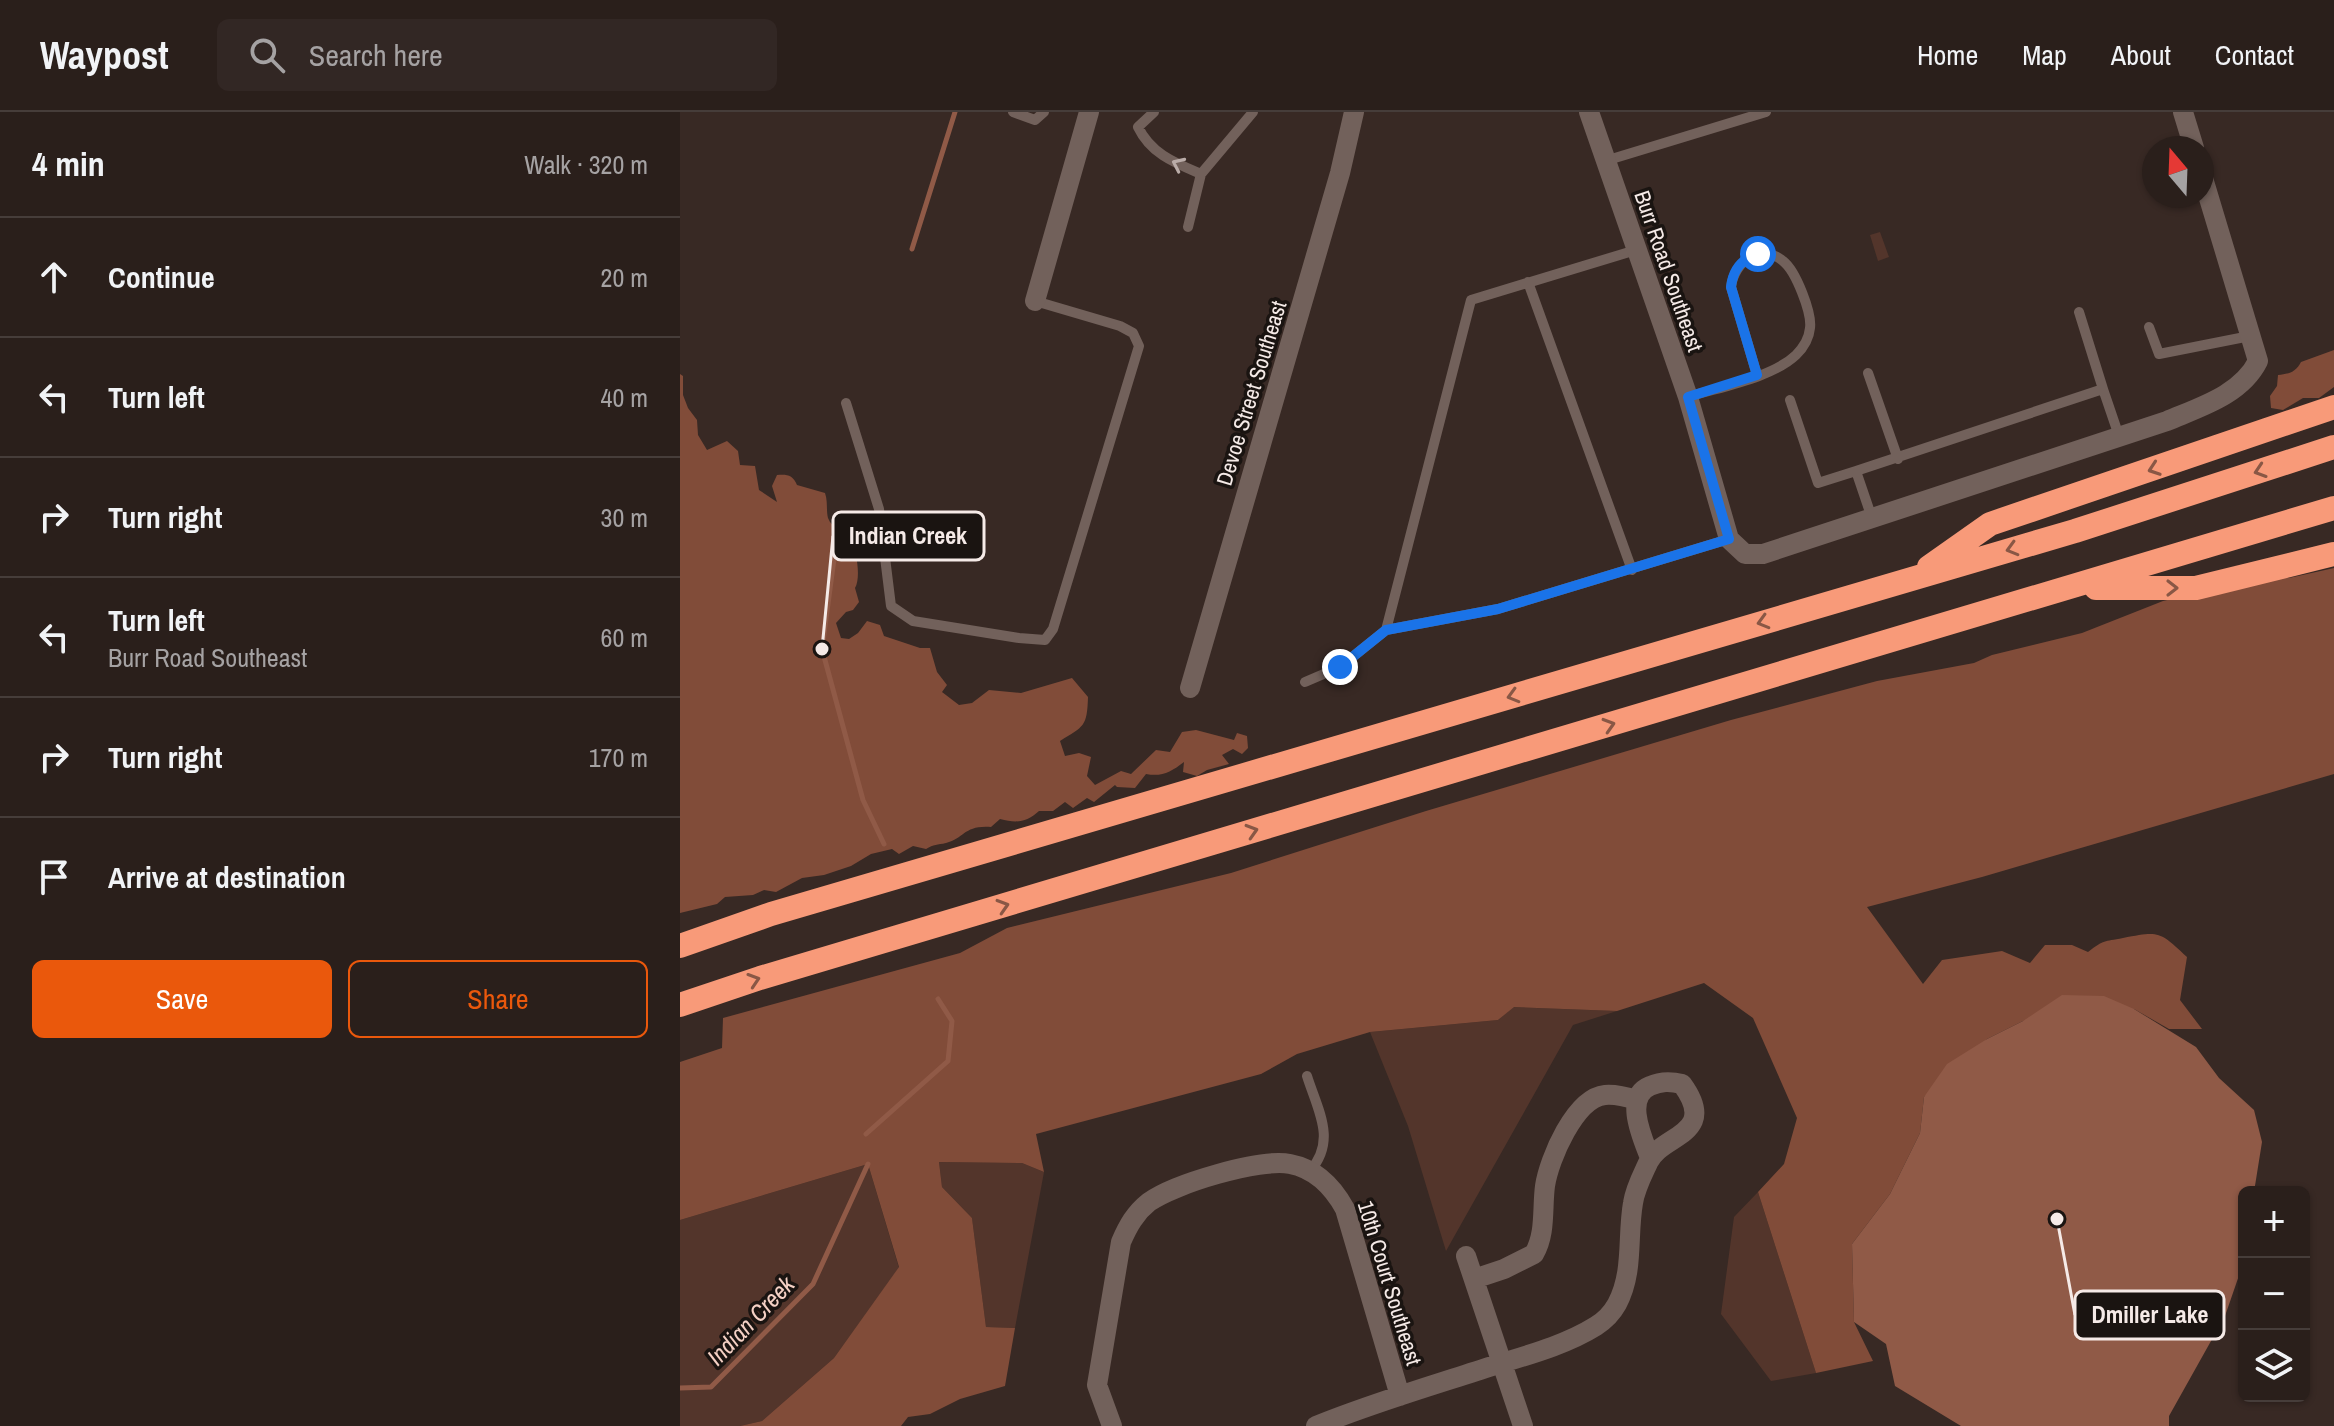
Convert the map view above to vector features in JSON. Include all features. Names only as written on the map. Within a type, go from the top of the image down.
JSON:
[{"type":"highway","points":[[1914,578],[1990,524],[2334,407]]},
{"type":"highway","points":[[680,946],[787,909],[2102,523],[2334,447]]},
{"type":"highway","points":[[680,1005],[760,978],[2334,508]]},
{"type":"highway","points":[[2066,588],[2196,588],[2334,554]]},
{"type":"street","points":[[1035,301],[1089,112]]},
{"type":"street","name":"Devoe Street Southeast","points":[[1190,688],[1340,173],[1354,112]]},
{"type":"street","name":"Burr Road Southeast","points":[[1589,112],[1688,397],[1729,539]]},
{"type":"street","points":[[2183,112],[2190,136]]},
{"type":"street","points":[[1729,539],[1745,554],[1763,554],[2167,421],[2239,387],[2258,361],[2212,208]]},
{"type":"street","name":"10th Court Southeast","points":[[1316,1426],[1561,1343],[1605,1319],[1624,1285],[1629,1263],[1633,1202],[1650,1158],[1689,1126],[1694,1117],[1693,1104],[1682,1084],[1670,1081],[1644,1088],[1637,1100]]},
{"type":"street","points":[[1474,1279],[1534,1254],[1541,1235],[1549,1169],[1554,1155],[1577,1114],[1590,1101],[1603,1095],[1637,1100],[1640,1131],[1650,1158]]},
{"type":"street","points":[[1112,1426],[1097,1385],[1121,1242],[1129,1224],[1151,1201],[1169,1190],[1251,1165],[1290,1164],[1310,1171]]},
{"type":"street","name":"10th Court Southeast","points":[[1310,1171],[1336,1193],[1345,1209],[1400,1396]]},
{"type":"street","points":[[1466,1256],[1523,1426]]},
{"type":"lane","points":[[1013,112],[1035,120],[1044,112]]},
{"type":"lane","points":[[1135,112],[1138,127],[1158,154],[1201,174]]},
{"type":"lane","points":[[1138,127],[1154,112]]},
{"type":"lane","points":[[1188,227],[1201,174],[1253,112]]},
{"type":"lane","points":[[1605,161],[1766,112]]},
{"type":"lane","points":[[1386,630],[1471,300],[1636,250]]},
{"type":"lane","points":[[1688,397],[1757,375],[1772,370],[1796,354],[1806,342],[1811,327],[1808,309],[1790,269],[1778,257],[1766,254],[1751,256],[1738,266],[1731,287],[1757,375]]},
{"type":"lane","points":[[1528,282],[1632,570]]},
{"type":"lane","points":[[846,403],[879,509],[891,606],[913,621],[1045,640],[1053,629],[1139,346],[1133,333],[1120,326],[1035,301]]},
{"type":"lane","points":[[2079,312],[2119,436]]},
{"type":"lane","points":[[2149,327],[2159,354],[2250,336]]},
{"type":"lane","points":[[1868,373],[1898,459]]},
{"type":"lane","points":[[1790,400],[1818,483],[2103,389]]},
{"type":"lane","points":[[1856,471],[1872,518]]},
{"type":"lane","points":[[1305,682],[1340,667],[1386,630],[1498,609],[1729,539]]},
{"type":"lane","points":[[1307,1076],[1326,1136],[1321,1159],[1310,1171]]},
{"type":"shaded area","points":[[1880,232],[1889,257],[1878,261],[1870,235]]},
{"type":"shaded area","points":[[2334,350],[2334,387],[2319,398],[2303,398],[2283,410],[2271,408],[2270,396],[2277,386],[2278,375],[2292,372],[2301,362]]},
{"type":"shaded area","points":[[680,374],[683,376],[683,395],[697,420],[698,435],[707,450],[727,441],[738,451],[740,465],[755,466],[759,490],[777,502],[772,486],[777,475],[789,476],[797,485],[825,493],[828,518],[850,540],[857,564],[855,588],[859,602],[836,623],[841,638],[849,639],[867,621],[880,625],[884,636],[920,648],[930,648],[937,672],[947,685],[942,692],[959,705],[972,703],[989,690],[1021,693],[1072,678],[1088,697],[1087,714],[1083,725],[1060,741],[1065,756],[1079,753],[1091,757],[1087,776],[1095,785],[1121,771],[1131,774],[1156,750],[1170,752],[1182,732],[1196,730],[1234,740],[1237,733],[1247,736],[1248,748],[1242,754],[1233,749],[1222,755],[1229,764],[1197,776],[1183,772],[1184,762],[1166,773],[1146,774],[1135,788],[1115,785],[1094,802],[1087,798],[1073,808],[1065,802],[1053,811],[1039,811],[1021,821],[1000,819],[991,827],[975,828],[952,841],[926,849],[913,846],[899,854],[892,849],[871,854],[851,866],[802,878],[776,892],[764,890],[753,895],[725,897],[717,904],[680,913]]},
{"type":"shaded area","points":[[2334,568],[2334,774],[1982,877],[1867,907],[1923,984],[1942,960],[2002,951],[2030,963],[2045,945],[2072,945],[2088,952],[2108,941],[2145,934],[2158,935],[2187,957],[2180,1000],[2202,1029],[2169,1029],[2134,1009],[2023,1021],[1987,1039],[1924,1097],[1920,1133],[1890,1194],[1852,1244],[1854,1322],[1873,1361],[1816,1373],[1758,1192],[1784,1164],[1797,1118],[1753,1018],[1704,983],[1617,1011],[1514,1007],[1498,1020],[1370,1032],[1297,1054],[1261,1074],[1036,1134],[1044,1172],[1022,1163],[939,1162],[942,1187],[972,1218],[986,1327],[1015,1328],[1005,1386],[960,1399],[930,1414],[908,1417],[901,1426],[740,1426],[762,1421],[834,1358],[899,1267],[868,1164],[680,1220],[680,1062],[722,1048],[723,1018],[960,953],[1007,928],[1231,873],[1731,720],[1877,681],[1974,663],[1992,655],[2082,633],[2163,601],[2261,578],[2289,578]]},
{"type":"shaded area","points":[[2062,995],[2104,996],[2134,1009],[2196,1047],[2219,1078],[2254,1110],[2262,1142],[2255,1186],[2238,1186],[2238,1278],[2225,1316],[2169,1416],[2169,1426],[1961,1426],[1895,1386],[1886,1344],[1854,1322],[1852,1244],[1890,1194],[1920,1133],[1924,1097],[1947,1064]]},
{"type":"shaded area","points":[[1513,1007],[1617,1011],[1573,1025],[1446,1251],[1408,1126],[1370,1032],[1498,1020]]},
{"type":"shaded area","points":[[939,1162],[1022,1163],[1044,1172],[1015,1328],[986,1327],[972,1218],[942,1187]]},
{"type":"shaded area","points":[[868,1164],[899,1268],[834,1358],[762,1421],[740,1426],[680,1426],[680,1220]]},
{"type":"shaded area","points":[[1758,1192],[1816,1373],[1771,1381],[1721,1314],[1734,1217]]},
{"type":"waterway","name":"Indian Creek","points":[[912,249],[955,112]]},
{"type":"waterway","name":"Indian Creek","points":[[836,544],[822,649],[863,800],[884,844]]},
{"type":"waterway","name":"Indian Creek","points":[[866,1134],[948,1061],[952,1021],[938,999]]},
{"type":"waterway","name":"Indian Creek","points":[[680,1388],[711,1387],[813,1284],[868,1164]]},
{"type":"place","name":"Indian Creek","points":[[822,649]]},
{"type":"place","name":"Dmiller Lake","points":[[2057,1219]]},
{"type":"route","points":[[1340,667],[1386,630],[1498,609],[1729,539],[1688,397],[1757,375],[1731,287],[1738,266],[1758,254]]}]
